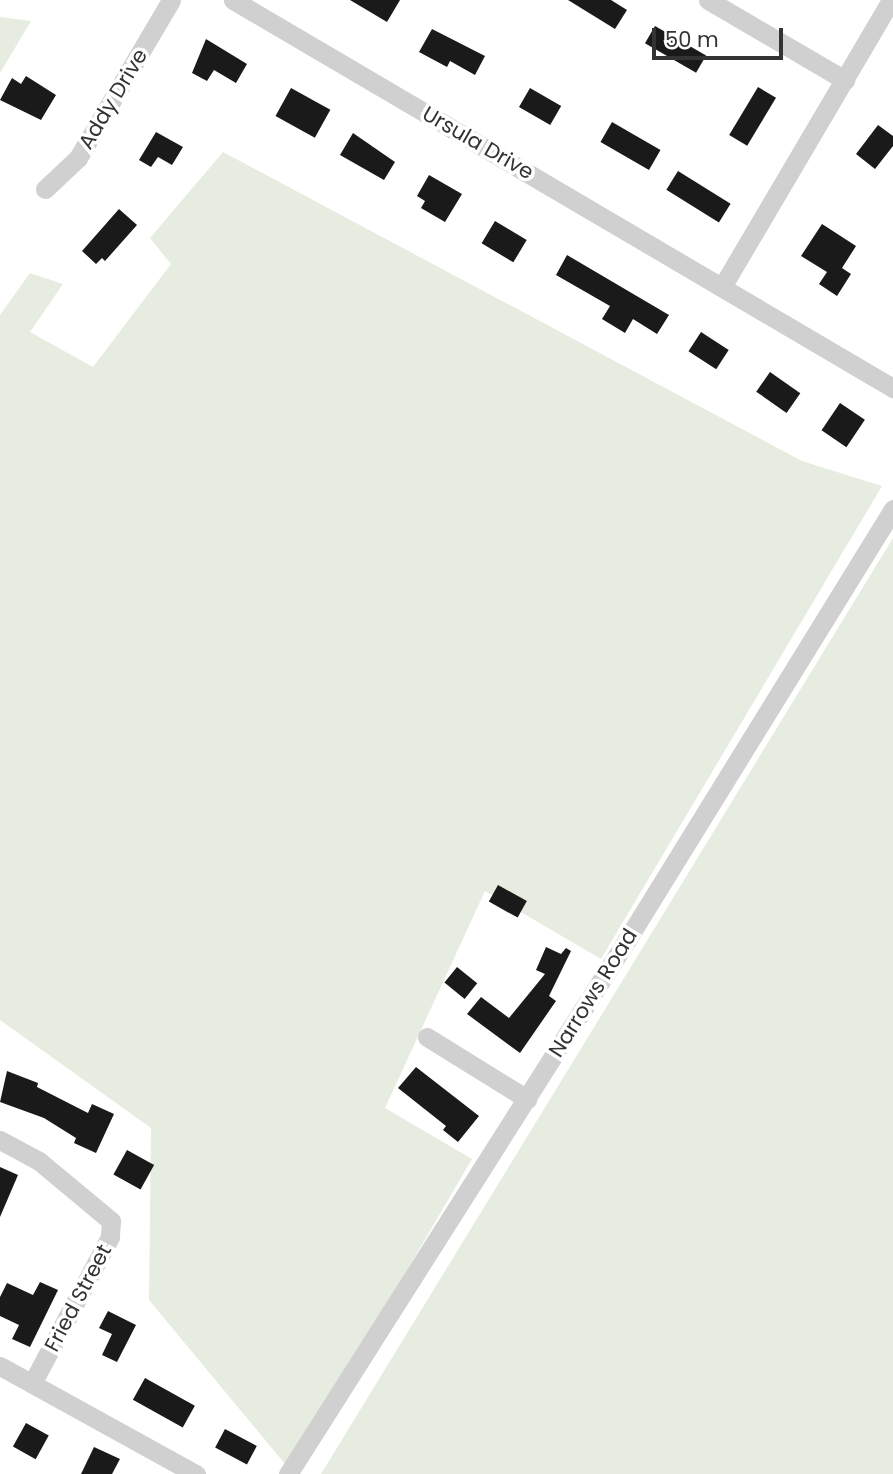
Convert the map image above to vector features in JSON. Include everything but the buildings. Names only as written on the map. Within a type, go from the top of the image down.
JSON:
[{"type":"street","name":"Addy Drive","points":[[45,189],[78,158],[171,0]]},
{"type":"street","name":"Ursula Drive","points":[[233,0],[893,388]]},
{"type":"street","points":[[708,0],[845,80]]},
{"type":"street","points":[[722,287],[891,0]]},
{"type":"street","name":"Narrows Road","points":[[288,1474],[527,1099],[893,509]]},
{"type":"street","points":[[428,1037],[527,1099]]},
{"type":"street","name":"Fried Street","points":[[0,1140],[39,1160],[111,1221],[110,1237],[32,1384]]},
{"type":"street","points":[[0,1366],[196,1474]]},
{"type":"shaded area","points":[[0,17],[31,21],[0,73]]},
{"type":"shaded area","points":[[223,152],[802,461],[882,486],[601,959],[485,891],[385,1108],[472,1159],[290,1470],[149,1300],[151,1128],[0,1020],[0,315],[30,273],[63,284],[30,332],[93,367],[171,264],[150,238]]},
{"type":"shaded area","points":[[893,538],[893,1474],[321,1474]]}]
